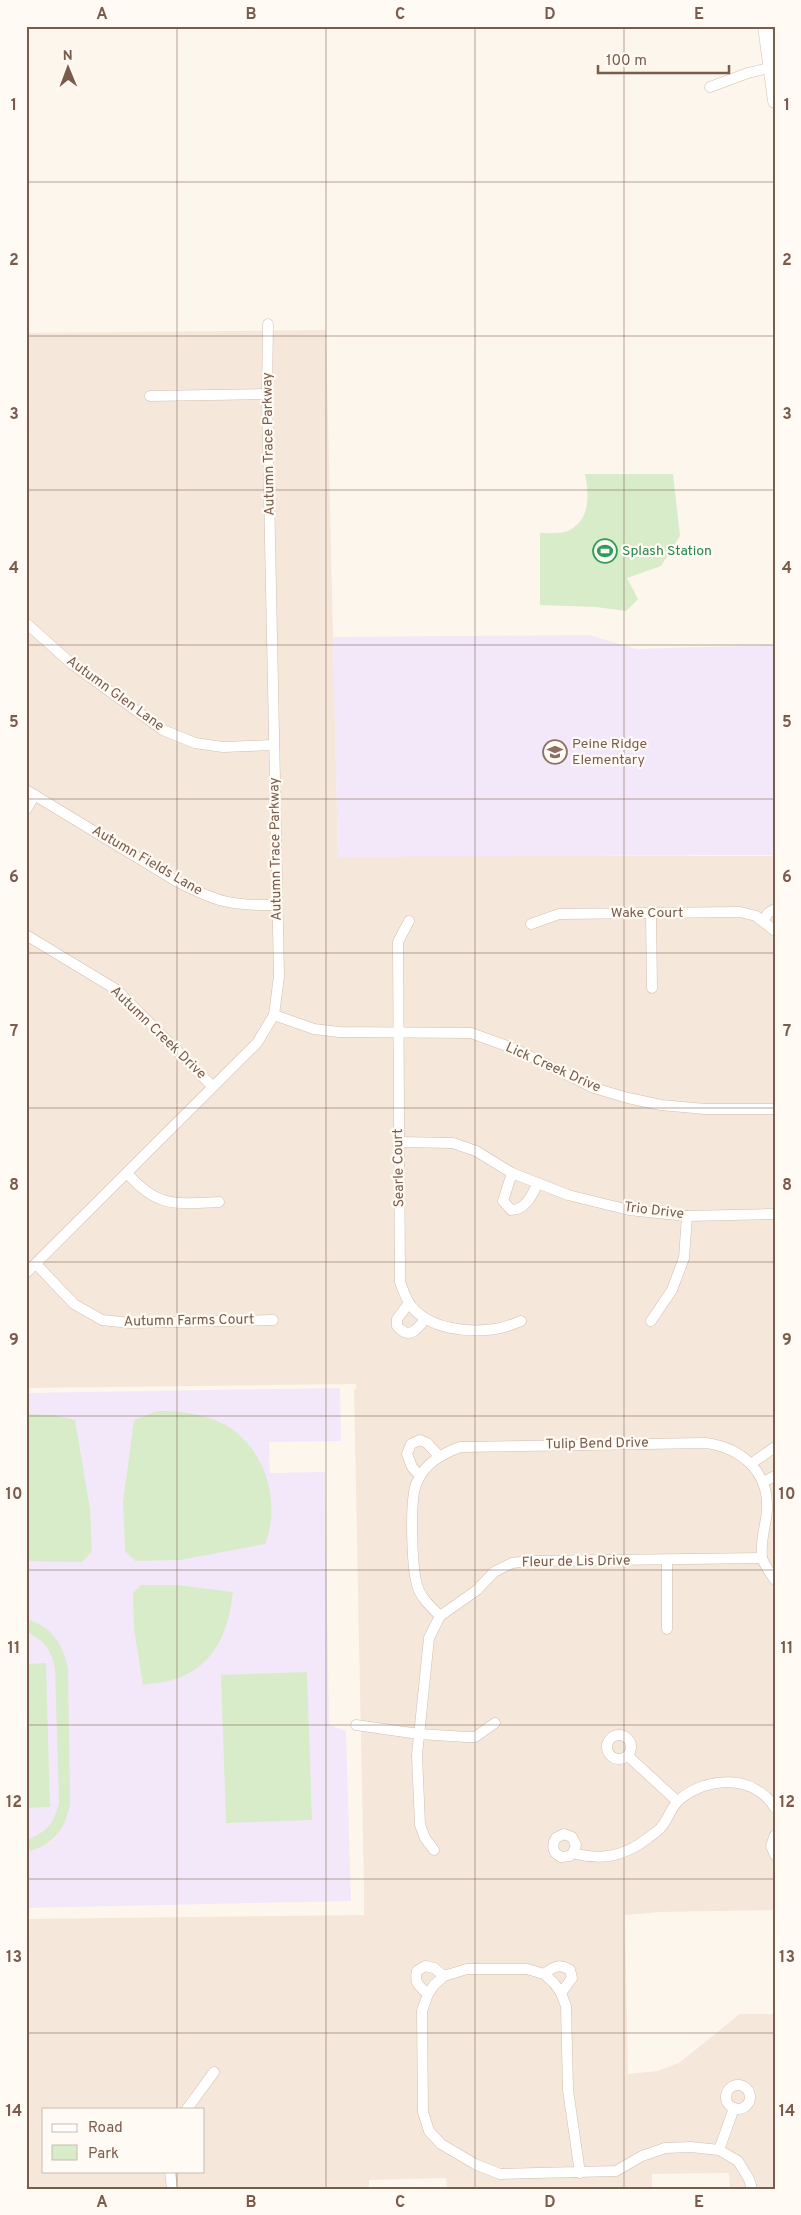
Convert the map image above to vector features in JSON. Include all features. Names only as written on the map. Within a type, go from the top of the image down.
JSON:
[{"type":"street","points":[[765,26],[769,68],[775,101]]},
{"type":"street","points":[[710,87],[748,73],[769,68]]},
{"type":"street","name":"Autumn Trace Parkway","points":[[26,1273],[257,1042],[274,1015],[279,976],[267,394],[268,324]]},
{"type":"street","points":[[150,396],[267,394]]},
{"type":"street","name":"Autumn Glen Lane","points":[[26,623],[72,664],[163,730],[195,742],[223,747],[274,745]]},
{"type":"street","points":[[26,810],[31,792]]},
{"type":"street","name":"Autumn Fields Lane","points":[[31,792],[176,881],[199,893],[223,902],[242,906],[277,904]]},
{"type":"street","points":[[762,922],[768,913],[775,909]]},
{"type":"street","name":"Wake Court","points":[[531,924],[559,914],[740,912],[756,916],[775,931]]},
{"type":"street","points":[[651,913],[652,988]]},
{"type":"street","name":"Searle Court","points":[[409,921],[398,942],[397,1032],[400,1282],[409,1303],[425,1319],[451,1329],[496,1329],[522,1321]]},
{"type":"street","name":"Autumn Creek Drive","points":[[26,935],[117,990],[212,1086]]},
{"type":"street","name":"Lick Creek Drive","points":[[274,1015],[314,1029],[339,1032],[471,1034],[516,1049],[594,1088],[645,1102],[705,1109],[775,1108]]},
{"type":"street","name":"Trio Drive","points":[[399,1142],[453,1143],[476,1151],[512,1172],[568,1195],[630,1210],[687,1216],[775,1214]]},
{"type":"street","points":[[512,1172],[503,1201],[511,1210],[518,1210],[529,1200],[538,1183]]},
{"type":"street","points":[[127,1173],[142,1190],[176,1204],[219,1202]]},
{"type":"street","points":[[651,1321],[672,1290],[684,1258],[687,1216]]},
{"type":"street","name":"Autumn Farms Court","points":[[36,1264],[74,1304],[102,1320],[130,1323],[273,1320]]},
{"type":"street","points":[[409,1303],[397,1319],[396,1326],[408,1334],[414,1332],[425,1319]]},
{"type":"street","points":[[420,1476],[412,1467],[407,1454],[411,1444],[420,1440],[427,1443],[439,1456]]},
{"type":"street","name":"Tulip Bend Drive","points":[[440,1616],[428,1604],[417,1587],[414,1568],[412,1499],[420,1476],[439,1456],[460,1447],[482,1445],[706,1443],[722,1445],[752,1463],[763,1482],[767,1495],[762,1558]]},
{"type":"street","points":[[752,1463],[775,1447]]},
{"type":"street","points":[[763,1482],[775,1476]]},
{"type":"street","points":[[762,1558],[775,1580]]},
{"type":"street","name":"Fleur de Lis Drive","points":[[434,1850],[425,1838],[420,1825],[417,1755],[429,1638],[440,1616],[477,1590],[494,1572],[512,1564],[531,1560],[762,1558]]},
{"type":"street","points":[[667,1560],[667,1629]]},
{"type":"street","points":[[356,1725],[419,1734],[475,1736],[495,1724]]},
{"type":"street","points":[[628,1756],[677,1802]]},
{"type":"street","points":[[573,1854],[591,1858],[609,1857],[637,1847],[662,1827],[677,1802],[693,1790],[712,1782],[738,1783],[760,1791],[775,1808]]},
{"type":"street","points":[[775,1835],[771,1846],[775,1855]]},
{"type":"street","points":[[428,1994],[417,1984],[415,1978],[417,1971],[425,1966],[434,1968],[444,1976]]},
{"type":"street","points":[[544,1974],[553,1966],[564,1966],[570,1970],[572,1978],[561,1993]]},
{"type":"street","points":[[580,2173],[568,2090],[566,2006],[561,1993],[544,1974],[527,1969],[467,1969],[444,1976],[428,1994],[422,2011],[423,2112],[429,2131],[441,2144],[475,2164],[500,2174],[580,2173],[616,2171],[642,2156],[665,2148],[691,2147],[719,2150],[738,2161],[749,2179],[752,2189]]},
{"type":"street","points":[[188,2108],[214,2072]]},
{"type":"street","points":[[719,2150],[734,2108]]},
{"type":"shaded area","points":[[326,330],[338,856],[775,856],[775,1910],[658,1912],[625,1915],[628,2074],[657,2071],[679,2063],[740,2014],[775,2014],[775,2189],[730,2189],[729,2173],[652,2174],[652,2189],[447,2189],[446,2178],[369,2180],[369,2189],[26,2189],[26,1919],[364,1915],[364,1889],[354,1389],[356,1389],[356,1384],[26,1388],[26,333]]},
{"type":"shaded area","name":"Peine Ridge Elementary","points":[[590,635],[636,649],[775,645],[775,855],[338,857],[333,637]]},
{"type":"shaded area","points":[[340,1388],[341,1441],[269,1442],[270,1473],[325,1472],[329,1725],[346,1731],[351,1901],[26,1908],[26,1393]]},
{"type":"green space","name":"Splash Station","points":[[585,474],[673,474],[680,536],[661,566],[627,578],[638,599],[626,611],[596,607],[540,605],[540,533],[568,531],[581,520],[587,506]]},
{"type":"green space","points":[[157,1411],[172,1411],[210,1418],[233,1430],[246,1442],[257,1457],[265,1473],[270,1491],[272,1509],[270,1527],[265,1544],[180,1560],[135,1561],[125,1551],[123,1502],[134,1420]]},
{"type":"green space","points":[[26,1415],[53,1415],[75,1420],[90,1509],[92,1552],[82,1562],[26,1561]]},
{"type":"green space","points":[[141,1585],[177,1585],[233,1592],[228,1618],[219,1642],[204,1662],[193,1671],[167,1681],[143,1685],[134,1629],[133,1593]]},
{"type":"green space","points":[[26,1619],[43,1626],[55,1637],[66,1660],[68,1669],[70,1803],[65,1821],[56,1835],[43,1845],[26,1852],[26,1840],[48,1827],[59,1803],[55,1669],[52,1657],[46,1646],[38,1638],[26,1632]]},
{"type":"green space","points":[[46,1663],[50,1807],[26,1808],[26,1664]]},
{"type":"green space","points":[[307,1672],[312,1820],[226,1823],[221,1675]]},
{"type":"place","name":"Splash Station","points":[[605,551]]},
{"type":"place","name":"Peine Ridge Elementary","points":[[555,752]]}]
